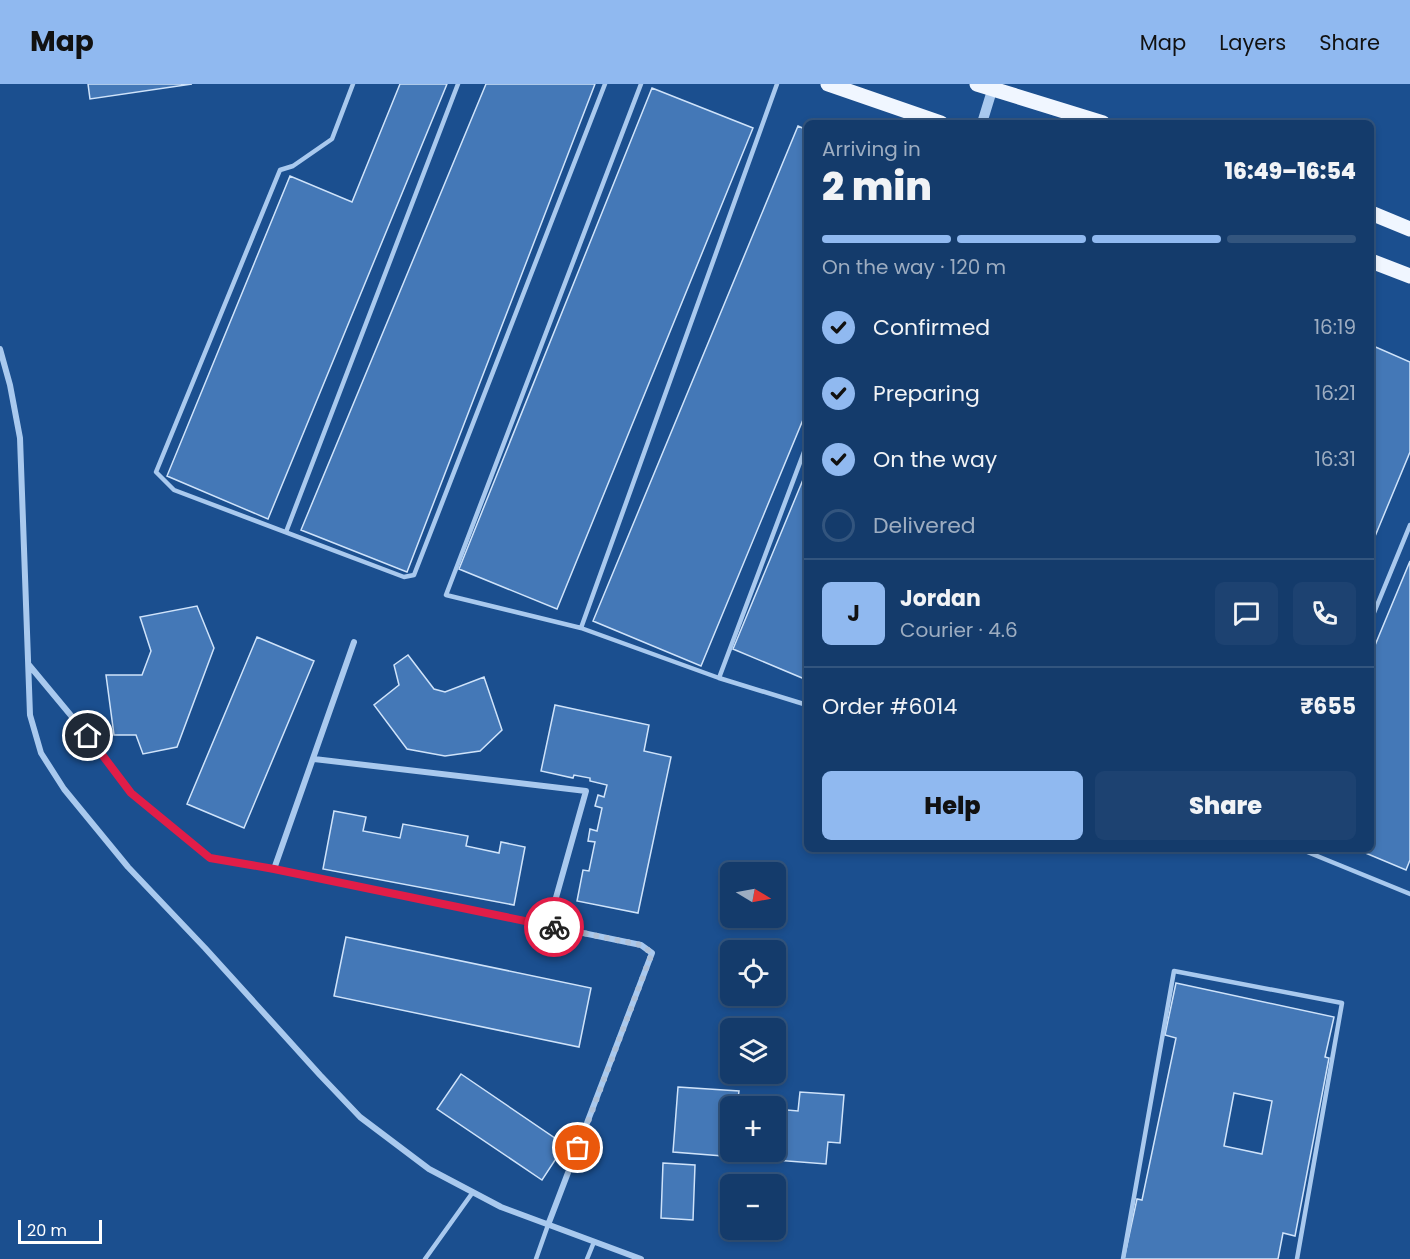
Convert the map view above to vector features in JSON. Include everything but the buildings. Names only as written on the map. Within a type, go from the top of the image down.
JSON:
[{"type":"main road","points":[[828,84],[927,120]]},
{"type":"main road","points":[[977,84],[994,86],[1094,120]]},
{"type":"main road","points":[[1374,214],[1410,229]]},
{"type":"main road","points":[[1374,262],[1410,276]]},
{"type":"street","points":[[983,120],[994,86]]},
{"type":"street","points":[[0,349],[10,385],[20,438],[30,715],[41,753],[64,789],[128,867],[360,1116],[429,1169],[501,1207],[641,1259]]},
{"type":"street","points":[[274,869],[354,642]]},
{"type":"street","points":[[29,665],[88,736],[131,793],[210,858],[274,869],[641,945],[652,953],[548,1225]]},
{"type":"street","points":[[314,759],[586,791],[548,926]]},
{"type":"lane","points":[[352,84],[332,139],[293,166],[280,170],[156,472],[174,490],[405,577],[414,575],[605,84]]},
{"type":"lane","points":[[286,532],[458,84]]},
{"type":"lane","points":[[640,84],[446,595],[581,628],[719,678],[804,704]]},
{"type":"lane","points":[[581,628],[777,84]]},
{"type":"lane","points":[[719,678],[804,452]]},
{"type":"lane","points":[[1374,613],[1410,525]]},
{"type":"lane","points":[[1307,852],[1410,894]]},
{"type":"lane","points":[[1123,1259],[1174,971],[1342,1003],[1297,1259]]},
{"type":"lane","points":[[425,1259],[473,1192]]},
{"type":"lane","points":[[536,1259],[548,1225]]},
{"type":"lane","points":[[587,1259],[594,1242]]},
{"type":"way so far","points":[[554,927],[641,945],[652,953],[578,1148]]},
{"type":"route","points":[[88,736],[131,793],[210,858],[274,869],[554,927]]}]
